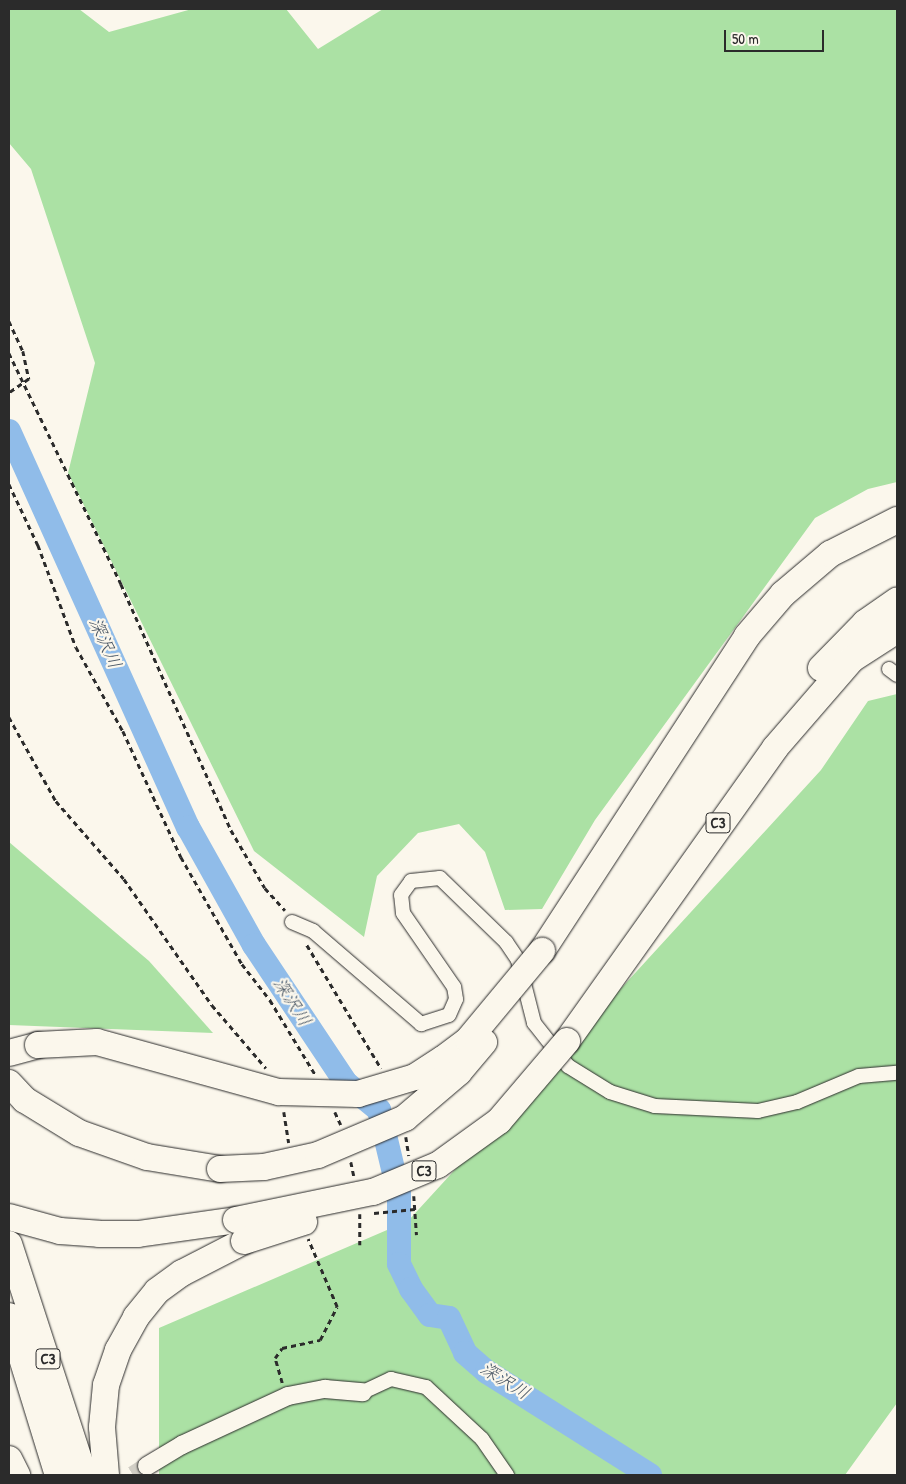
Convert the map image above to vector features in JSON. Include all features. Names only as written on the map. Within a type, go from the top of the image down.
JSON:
[{"type":"highway","points":[[9,1083],[51,1117],[105,1144],[185,1165],[220,1169],[264,1167],[318,1155],[405,1118],[458,1072],[487,1039],[747,636],[783,594],[830,554],[897,520]]},
{"type":"highway","name":"C3","points":[[655,913],[766,740],[810,682],[843,643],[897,601]]},
{"type":"highway","name":"C3","points":[[20,1221],[60,1231],[138,1234],[240,1231],[328,1204],[438,1165],[499,1121],[567,1041],[731,806],[820,692],[852,659],[897,630]]},
{"type":"highway","points":[[9,1053],[38,1045],[97,1042],[278,1092],[328,1097],[358,1094],[415,1077],[444,1059],[468,1040],[542,951]]},
{"type":"highway","name":"C3","points":[[106,1475],[102,1427],[106,1386],[118,1350],[136,1317],[157,1291],[240,1231]]},
{"type":"highway","name":"C3","points":[[9,1244],[84,1475]]},
{"type":"highway","name":"C3","points":[[9,1316],[58,1475]]},
{"type":"highway","points":[[9,1459],[17,1475]]},
{"type":"street","points":[[292,922],[313,931],[421,1024],[449,1015],[456,999],[454,987],[403,913],[401,895],[411,881],[440,878],[506,942],[518,960],[534,1023],[568,1066],[610,1092],[655,1106],[758,1111],[797,1102],[859,1076],[897,1073]]},
{"type":"street","points":[[147,1466],[182,1445],[288,1396],[325,1389],[363,1392],[390,1379],[426,1387],[482,1439],[507,1475]]},
{"type":"path","points":[[9,321],[23,350],[29,379],[24,386],[9,393]]},
{"type":"path","points":[[9,352],[121,584],[231,830],[265,888],[292,922],[384,1078]]},
{"type":"path","points":[[9,484],[38,545],[76,647],[123,731],[182,857],[242,964],[270,1000],[317,1078]]},
{"type":"path","points":[[332,1106],[344,1135]]},
{"type":"path","points":[[405,1134],[417,1235]]},
{"type":"path","points":[[349,1151],[354,1178]]},
{"type":"path","points":[[359,1205],[360,1245]]},
{"type":"path","points":[[367,1214],[414,1209]]},
{"type":"green space","points":[[9,9],[79,9],[109,32],[192,9],[286,9],[318,49],[383,9],[897,9],[897,482],[868,489],[815,518],[595,820],[542,909],[505,910],[485,852],[459,824],[418,833],[377,876],[364,937],[254,851],[68,473],[95,363],[31,169],[9,143]]},
{"type":"green space","points":[[897,694],[897,1403],[845,1475],[159,1475],[159,1328],[408,1221],[821,770],[868,701]]},
{"type":"green space","points":[[9,842],[149,961],[213,1033],[9,1025]]},
{"type":"waterway","name":"深沢川","points":[[9,431],[188,827],[254,945],[346,1083],[379,1110],[399,1194],[399,1264],[411,1289],[430,1315],[449,1318],[465,1353],[487,1372],[650,1475]]},
{"type":"tunnel","points":[[133,1475],[147,1466]]}]
